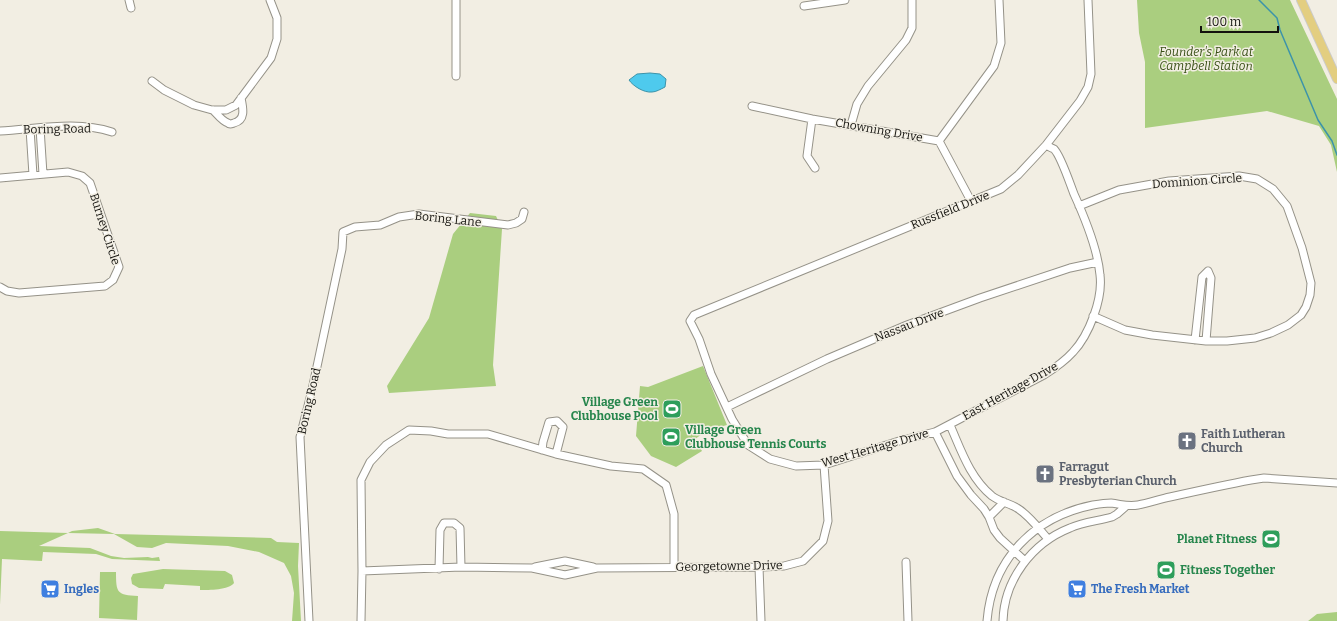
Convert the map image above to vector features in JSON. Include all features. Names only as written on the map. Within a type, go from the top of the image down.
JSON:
[{"type":"main road","points":[[1301,0],[1337,79]]},
{"type":"street","points":[[152,81],[164,90],[194,105],[213,110],[226,110],[236,106],[271,58],[277,40],[277,18],[270,0]]},
{"type":"street","points":[[456,0],[456,76]]},
{"type":"street","points":[[804,6],[845,0]]},
{"type":"street","points":[[851,125],[857,104],[868,86],[906,40],[912,28],[912,0]]},
{"type":"street","points":[[939,141],[994,66],[1001,43],[999,0]]},
{"type":"street","name":"Russfield Drive","points":[[694,315],[1001,189],[1018,175],[1046,145],[1080,101],[1088,87],[1091,74],[1088,0]]},
{"type":"street","points":[[213,110],[226,123],[232,124],[237,122],[243,113],[241,98]]},
{"type":"street","name":"Chowning Drive","points":[[752,106],[812,119],[939,141],[971,201]]},
{"type":"street","points":[[812,119],[807,156],[815,168]]},
{"type":"street","name":"Boring Road","points":[[0,130],[74,126],[94,127],[112,132]]},
{"type":"street","points":[[40,128],[43,174]]},
{"type":"street","points":[[30,129],[33,175]]},
{"type":"street","name":"East Heritage Drive","points":[[935,432],[1044,375],[1061,363],[1074,351],[1084,336],[1093,316],[1099,299],[1100,277],[1098,262],[1080,206],[1055,150],[1046,145]]},
{"type":"street","name":"Burney Circle","points":[[0,178],[68,172],[82,176],[90,183],[119,267],[113,280],[105,286],[19,293],[7,291],[0,287]]},
{"type":"street","name":"Dominion Circle","points":[[1080,206],[1119,190],[1169,180],[1239,176],[1257,179],[1273,189],[1287,206],[1302,248],[1311,283],[1310,295],[1306,307],[1301,315],[1288,325],[1271,333],[1255,338],[1227,341],[1195,340],[1125,330],[1093,316]]},
{"type":"street","name":"Boring Lane","points":[[343,232],[356,227],[380,225],[399,217],[419,214],[454,219],[513,224],[522,219],[524,212]]},
{"type":"street","name":"Boring Road","points":[[309,621],[300,436],[312,390],[342,249],[343,232]]},
{"type":"street","name":"Nassau Drive","points":[[727,408],[827,359],[907,325],[980,298],[1070,268],[1098,262]]},
{"type":"street","points":[[1195,340],[1202,277],[1208,271],[1211,278],[1206,341]]},
{"type":"street","name":"West Heritage Drive","points":[[694,315],[690,321],[699,339],[711,374],[732,419],[748,445],[770,458],[796,466],[824,465],[899,441],[935,432]]},
{"type":"street","points":[[542,450],[549,422],[556,421],[563,427],[556,454]]},
{"type":"street","points":[[950,425],[970,471],[982,487],[999,501],[1019,509],[1048,539]]},
{"type":"street","points":[[361,621],[361,480],[370,462],[386,445],[409,430],[448,434],[488,434],[556,454],[611,466],[643,469],[666,485],[674,514],[674,567]]},
{"type":"street","points":[[935,432],[957,476],[989,516],[994,530],[1000,538],[1025,561]]},
{"type":"street","name":"Georgetowne Drive","points":[[362,571],[461,567],[532,568],[565,574],[597,568],[784,566],[803,561],[823,541],[828,521],[824,465]]},
{"type":"street","points":[[987,621],[991,595],[1004,566],[1013,551],[1038,527],[1061,515],[1082,508],[1107,503],[1118,504],[1125,507],[1138,505],[1168,497],[1264,478],[1337,483]]},
{"type":"street","points":[[989,516],[1004,502]]},
{"type":"street","points":[[1003,621],[1007,597],[1014,579],[1025,561],[1048,539],[1076,525],[1112,517],[1125,507]]},
{"type":"street","points":[[439,569],[440,530],[444,523],[454,522],[460,528],[461,567]]},
{"type":"street","name":"Georgetowne Drive","points":[[532,568],[565,561],[597,568]]},
{"type":"street","points":[[906,562],[908,621]]},
{"type":"street","points":[[759,567],[761,621]]},
{"type":"green space","name":"Founder's Park at Campbell Station","points":[[1137,0],[1290,0],[1337,99],[1337,172],[1331,145],[1319,126],[1267,111],[1145,128],[1145,62],[1139,33]]},
{"type":"green space","points":[[470,213],[496,216],[502,229],[493,365],[496,386],[389,393],[387,386],[429,318],[453,234]]},
{"type":"green space","points":[[703,366],[727,425],[708,430],[695,439],[702,451],[676,467],[651,456],[636,436],[640,386],[648,387]]},
{"type":"green space","points":[[98,528],[115,534],[271,538],[277,542],[299,543],[298,566],[301,621],[292,621],[294,593],[291,576],[284,563],[259,552],[228,546],[166,543],[152,548],[137,547],[114,534],[68,533],[72,531]]},
{"type":"green space","points":[[0,531],[68,533],[39,546],[90,548],[111,556],[124,558],[159,557],[160,561],[112,559],[96,554],[43,552],[42,561],[2,559],[0,605]]},
{"type":"green space","points":[[163,569],[225,571],[232,575],[234,583],[228,587],[213,590],[200,590],[200,586],[165,584],[163,589],[139,588],[132,584],[131,578],[133,574]]},
{"type":"green space","points":[[100,572],[116,572],[116,584],[119,592],[126,595],[138,596],[137,620],[99,618]]},
{"type":"green space","points":[[1337,612],[1337,621],[1308,621],[1317,614]]},
{"type":"water","points":[[637,74],[660,74],[666,79],[665,87],[654,92],[649,92],[636,87],[629,80]]},
{"type":"waterway","points":[[1259,0],[1277,18],[1280,30],[1318,120],[1332,141],[1337,155]]},
{"type":"place","name":"Village Green Clubhouse Pool","points":[[672,409]]},
{"type":"place","name":"Village Green Clubhouse Tennis Courts","points":[[671,437]]},
{"type":"place","name":"Faith Lutheran Church","points":[[1187,441]]},
{"type":"place","name":"Farragut Presbyterian Church","points":[[1045,474]]},
{"type":"place","name":"Planet Fitness","points":[[1271,539]]},
{"type":"place","name":"Fitness Together","points":[[1166,570]]},
{"type":"place","name":"Ingles","points":[[50,589]]},
{"type":"place","name":"The Fresh Market","points":[[1077,589]]}]
